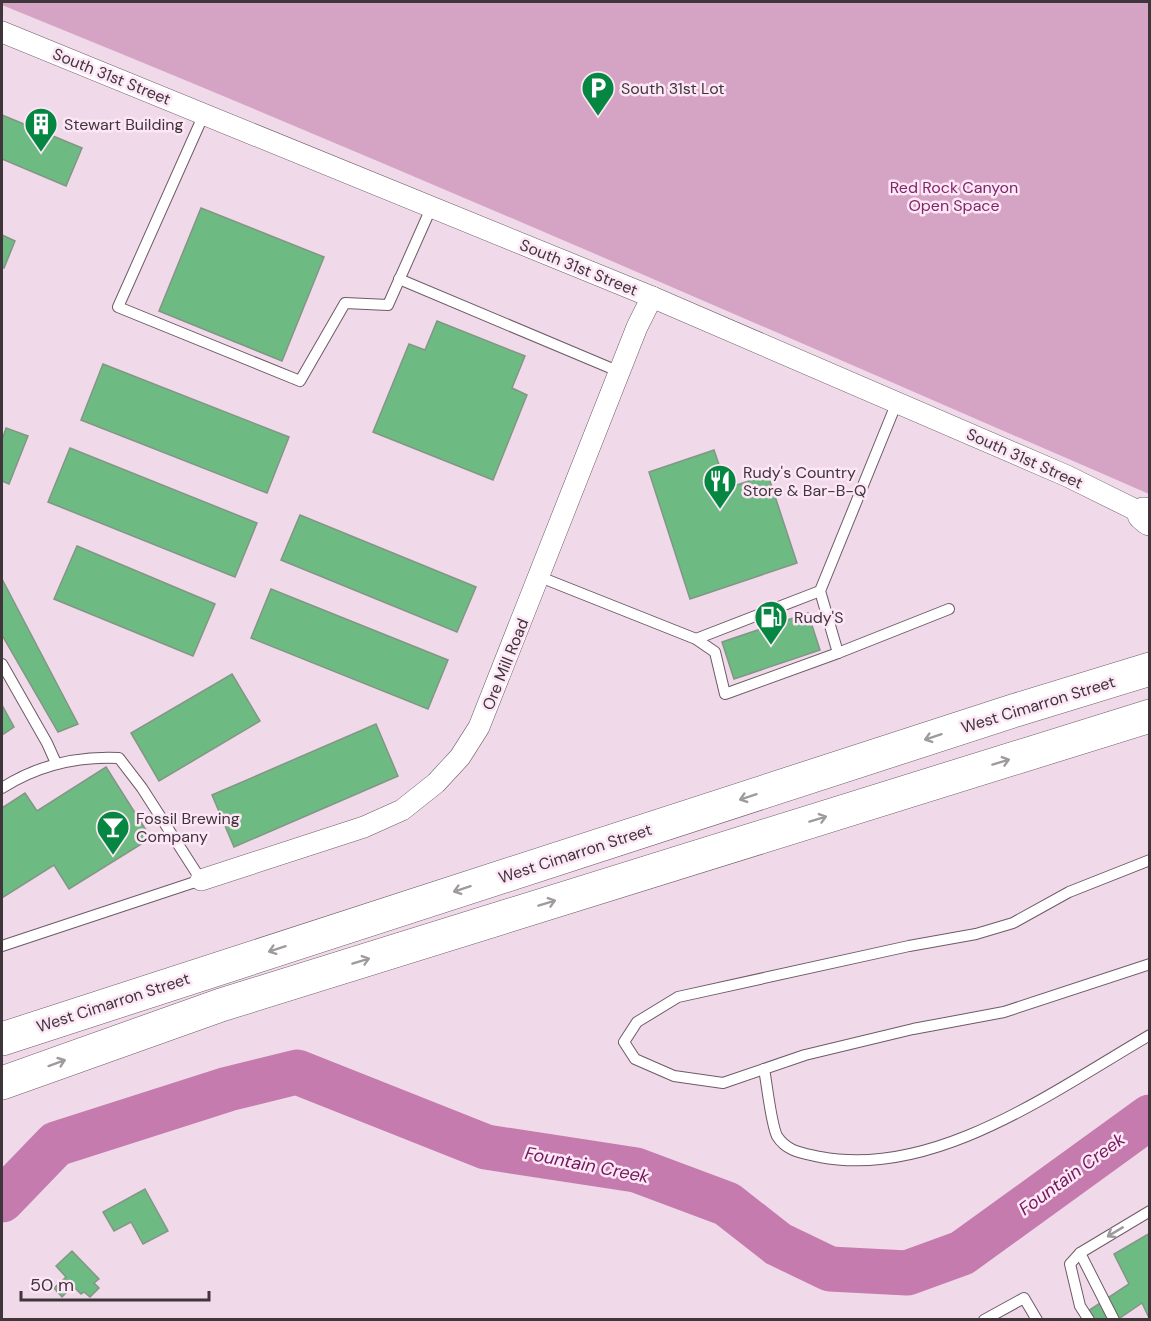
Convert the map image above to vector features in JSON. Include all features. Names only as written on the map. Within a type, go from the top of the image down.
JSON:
[{"type":"highway","points":[[1116,680],[1149,661]]},
{"type":"highway","name":"West Cimarron Street","points":[[2,1039],[1016,710],[1149,669]]},
{"type":"highway","points":[[2,1083],[221,1005],[1149,716]]},
{"type":"highway","points":[[1080,737],[1149,729]]},
{"type":"street","name":"South 31st Street","points":[[2,32],[652,297],[1067,476],[1148,517]]},
{"type":"street","name":"Ore Mill Road","points":[[201,880],[364,827],[402,810],[436,783],[460,757],[479,727],[652,297]]},
{"type":"lane","points":[[204,114],[118,307],[300,381],[345,303],[388,305],[432,206]]},
{"type":"lane","points":[[399,279],[620,372]]},
{"type":"lane","points":[[838,653],[820,591],[897,402]]},
{"type":"lane","points":[[540,577],[696,639],[715,652],[725,694],[949,609]]},
{"type":"lane","points":[[696,639],[820,591]]},
{"type":"lane","points":[[2,664],[5,678],[47,742],[56,763]]},
{"type":"lane","points":[[2,788],[18,777],[56,763],[90,757],[119,758],[142,788],[201,880],[2,946]]},
{"type":"lane","points":[[1149,860],[1069,892],[1013,923],[976,934],[909,946],[678,997],[637,1022],[624,1042],[635,1059],[674,1076],[723,1083],[805,1055],[913,1029],[1004,1012],[1149,964]]},
{"type":"lane","points":[[764,1069],[777,1135],[792,1151],[830,1159],[872,1159],[914,1153],[973,1133],[1007,1117],[1149,1035]]},
{"type":"lane","points":[[1089,1320],[1080,1306],[1070,1264],[1080,1253],[1149,1211]]},
{"type":"lane","points":[[1080,1253],[1114,1320]]},
{"type":"lane","points":[[984,1320],[1024,1298],[1037,1320]]},
{"type":"green space","name":"Red Rock Canyon Open Space","points":[[2,2],[1149,2],[1149,494],[434,185],[2,5]]},
{"type":"building","name":"Stewart Building","points":[[2,115],[82,148],[66,186],[2,159]]},
{"type":"building","points":[[201,208],[324,257],[282,361],[159,311]]},
{"type":"building","points":[[2,235],[15,241],[4,268],[2,267]]},
{"type":"building","points":[[437,321],[525,356],[512,388],[527,395],[493,480],[373,432],[409,344],[425,350]]},
{"type":"building","points":[[103,364],[289,437],[267,493],[81,420]]},
{"type":"building","points":[[6,428],[28,436],[9,484],[2,481],[2,440]]},
{"type":"building","points":[[70,448],[257,523],[235,577],[48,502]]},
{"type":"building","name":"Rudy's Country Store & Bar-B-Q","points":[[714,450],[727,488],[768,475],[797,563],[690,599],[649,472]]},
{"type":"building","points":[[300,515],[476,587],[457,632],[281,560]]},
{"type":"building","points":[[77,546],[215,604],[193,656],[54,599]]},
{"type":"building","points":[[2,579],[78,724],[58,732],[2,635]]},
{"type":"building","points":[[271,589],[448,660],[428,709],[251,638]]},
{"type":"building","name":"Rudy'S","points":[[808,613],[820,650],[734,679],[722,642]]},
{"type":"building","points":[[232,674],[260,721],[159,781],[131,733]]},
{"type":"building","points":[[2,705],[14,727],[2,735]]},
{"type":"building","points":[[376,724],[398,776],[234,847],[212,795]]},
{"type":"building","points":[[106,767],[151,838],[69,889],[54,865],[2,898],[2,808],[25,793],[37,811]]},
{"type":"building","points":[[145,1189],[168,1231],[143,1244],[131,1222],[114,1231],[103,1212]]},
{"type":"building","points":[[1150,1233],[1150,1320],[1142,1303],[1117,1320],[1090,1320],[1085,1313],[1129,1284],[1114,1254]]},
{"type":"building","points":[[72,1251],[99,1279],[94,1283],[99,1288],[90,1297],[84,1292],[81,1294],[73,1286],[62,1297],[54,1288],[66,1277],[56,1266]]},
{"type":"waterway","name":"Fountain Creek","points":[[2,1200],[56,1144],[228,1089],[297,1072],[486,1147],[636,1170],[727,1204],[778,1244],[830,1269],[907,1273],[962,1253],[1150,1117]]},
{"type":"place","name":"South 31st Lot","points":[[598,117]]},
{"type":"place","name":"Stewart Building","points":[[41,153]]},
{"type":"place","name":"Rudy's Country Store & Bar-B-Q","points":[[720,510]]},
{"type":"place","name":"Rudy'S","points":[[771,646]]},
{"type":"place","name":"Fossil Brewing Company","points":[[113,856]]}]
